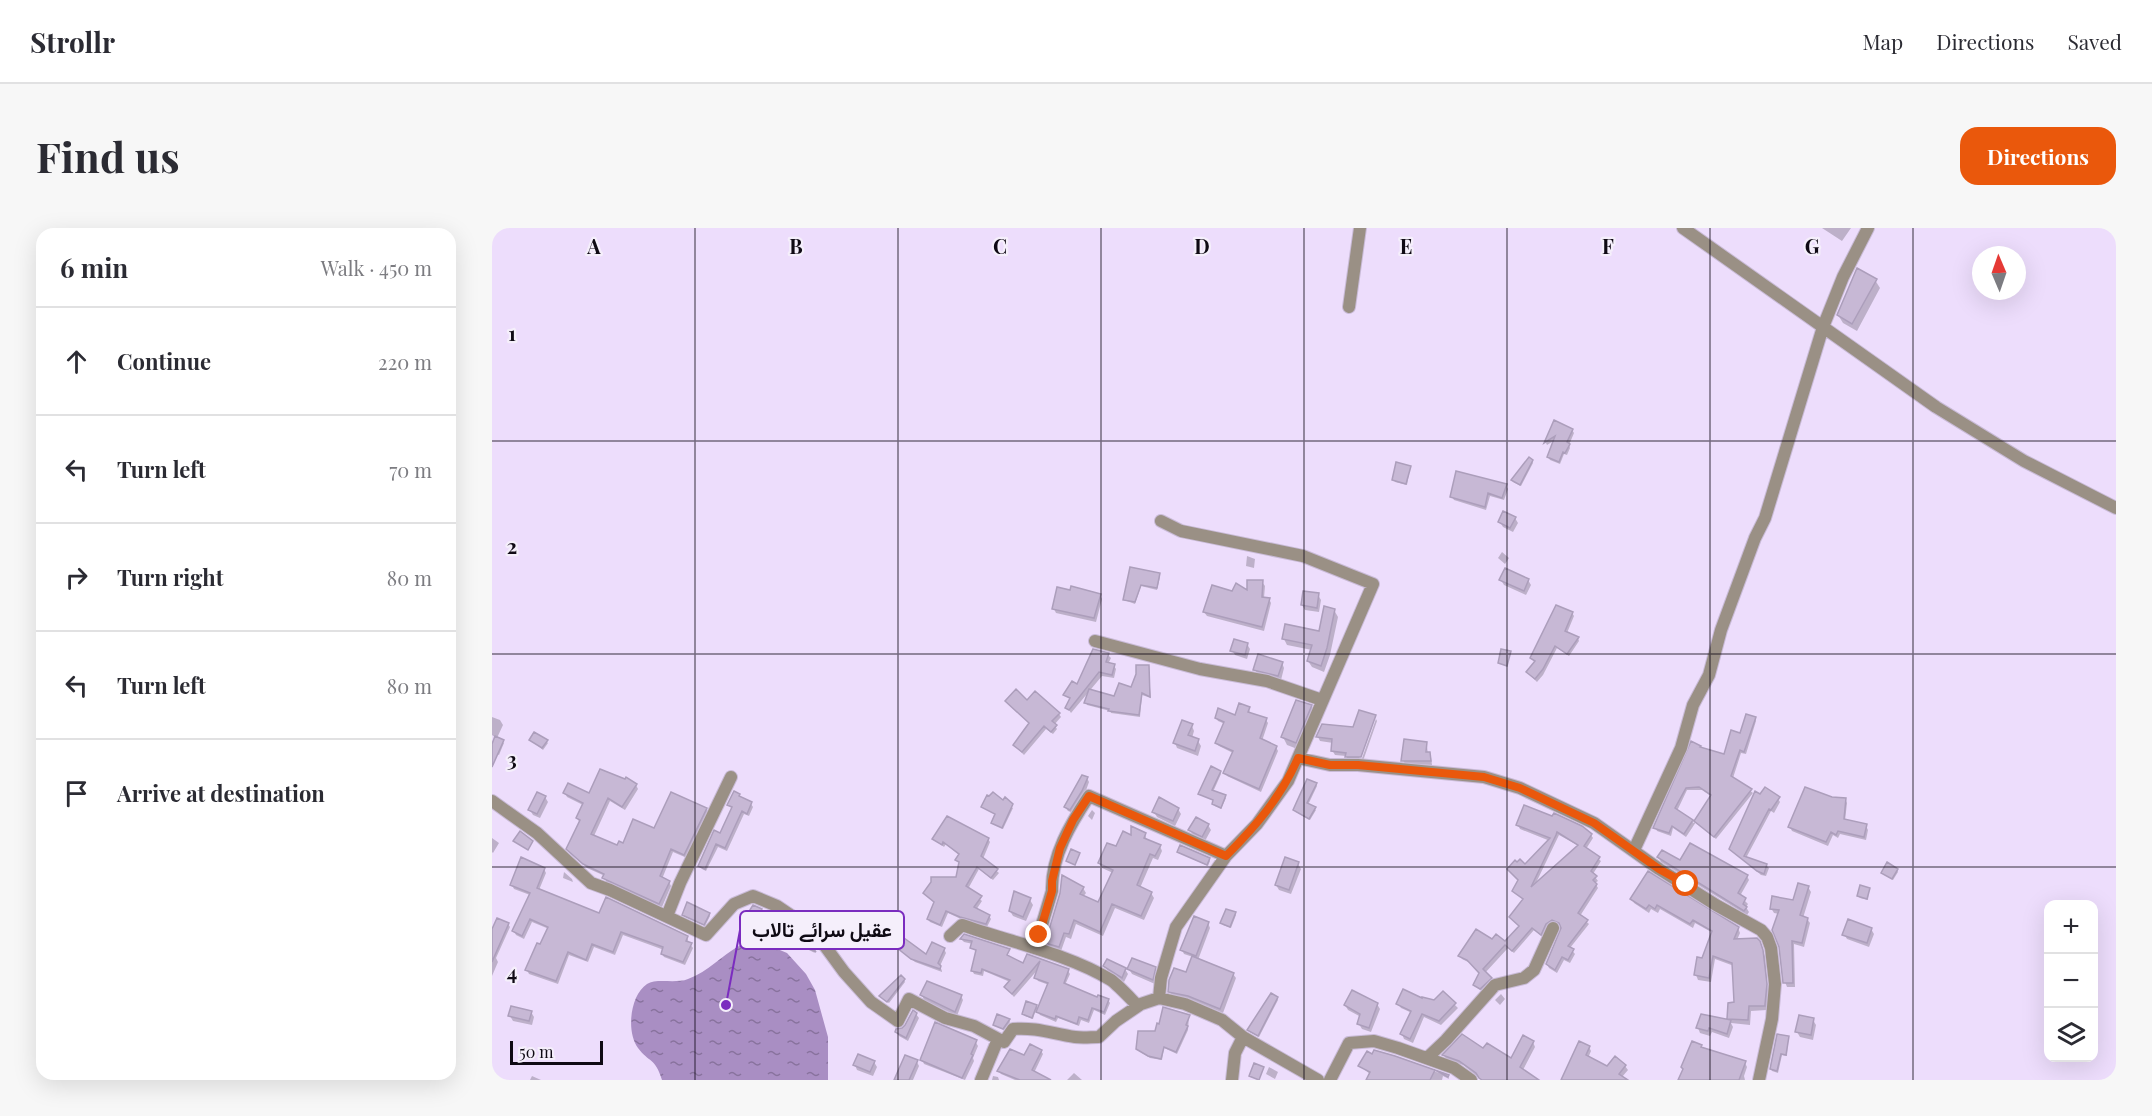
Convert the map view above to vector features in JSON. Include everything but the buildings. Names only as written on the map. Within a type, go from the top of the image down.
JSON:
[{"type":"street","points":[[1350,307],[1360,228]]},
{"type":"street","points":[[1683,228],[1936,407],[2024,461],[2116,508]]},
{"type":"street","points":[[1634,850],[1682,748],[1693,705],[1709,675],[1721,630],[1755,538],[1765,518],[1823,327],[1843,277],[1868,228]]},
{"type":"street","points":[[1159,998],[1161,978],[1176,927],[1226,856],[1257,824],[1288,781],[1374,584],[1303,556],[1182,531],[1161,521]]},
{"type":"street","points":[[1095,641],[1200,669],[1267,681],[1322,700]]},
{"type":"street","points":[[1298,758],[1330,765],[1358,765],[1484,777],[1520,788],[1594,823],[1659,869],[1761,930],[1767,937],[1774,963],[1775,984],[1772,1019],[1759,1080]]},
{"type":"street","points":[[667,916],[680,883],[731,777]]},
{"type":"street","points":[[1035,948],[1052,891],[1052,881],[1060,848],[1073,820],[1089,796],[1226,856]]},
{"type":"street","points":[[492,801],[537,833],[591,883],[706,935],[734,904],[753,896],[777,906],[814,931],[844,972],[871,1002],[898,1021],[909,999],[945,1018],[974,1026],[1004,1042],[1013,1029],[1021,1028],[1044,1030],[1074,1037],[1099,1037],[1116,1021],[1138,1006],[1159,998],[1185,1004],[1222,1020],[1243,1037],[1318,1080]]},
{"type":"street","points":[[950,936],[962,925],[1035,948],[1114,981],[1138,1006]]},
{"type":"street","points":[[1427,1058],[1495,985],[1524,978],[1534,970],[1553,928]]},
{"type":"street","points":[[1232,1080],[1235,1053],[1243,1037]]},
{"type":"street","points":[[981,1080],[998,1039]]},
{"type":"street","points":[[1330,1080],[1349,1043],[1374,1041],[1454,1068],[1471,1080]]},
{"type":"water","points":[[756,940],[787,953],[806,974],[815,990],[828,1037],[828,1080],[662,1080],[654,1064],[638,1048],[632,1033],[632,1014],[641,989],[651,982],[688,979],[741,945]]},
{"type":"place","name":"عقیل سرائے تالاب","points":[[726,1005]]},
{"type":"route","points":[[1039,935],[1052,891],[1052,881],[1060,848],[1073,820],[1089,796],[1226,856],[1257,824],[1288,781],[1298,758],[1330,765],[1358,765],[1484,777],[1520,788],[1594,823],[1659,869],[1686,884]]}]
